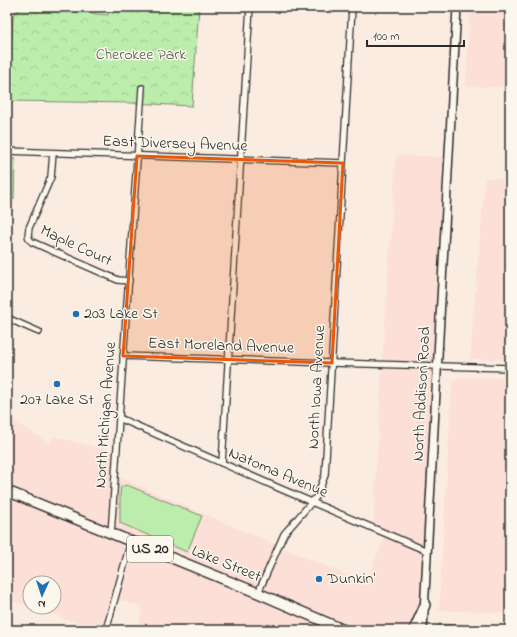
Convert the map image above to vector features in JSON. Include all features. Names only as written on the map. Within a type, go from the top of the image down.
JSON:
[{"type":"main road","name":"Lake Street","points":[[7,491],[258,593],[323,626],[344,630]]},
{"type":"main road","points":[[414,630],[425,605]]},
{"type":"street","points":[[222,463],[250,7]]},
{"type":"street","name":"North Iowa Avenue","points":[[258,593],[284,534],[312,502],[320,490],[325,475],[352,7]]},
{"type":"street","name":"North Addison Road","points":[[423,630],[457,7]]},
{"type":"street","name":"North Michigan Avenue","points":[[111,534],[122,356],[142,88]]},
{"type":"street","name":"East Diversey Avenue","points":[[7,151],[343,162]]},
{"type":"street","name":"Maple Court","points":[[53,153],[51,177],[29,228],[28,236],[30,241],[118,280],[128,282]]},
{"type":"street","points":[[7,319],[39,332]]},
{"type":"street","name":"East Moreland Avenue","points":[[122,356],[510,368]]},
{"type":"street","name":"Natoma Avenue","points":[[118,418],[427,551]]},
{"type":"street","points":[[106,630],[131,541]]},
{"type":"highlighted area","points":[[137,156],[343,163],[332,363],[123,356]]},
{"type":"shaded area","points":[[470,7],[510,7],[510,88],[466,86]]},
{"type":"shaded area","points":[[396,155],[443,157],[425,549],[373,527]]},
{"type":"shaded area","points":[[485,178],[510,179],[510,360],[470,359]]},
{"type":"shaded area","points":[[459,377],[510,378],[510,613],[439,610],[452,384]]},
{"type":"shaded area","points":[[7,418],[50,443],[53,436],[115,452],[110,531],[7,489]]},
{"type":"shaded area","points":[[116,476],[365,583],[386,535],[423,552],[421,603],[412,630],[349,630],[112,532]]},
{"type":"shaded area","points":[[7,493],[129,542],[105,630],[98,630],[54,615],[62,615],[62,575],[22,575],[22,604],[7,599]]},
{"type":"shaded area","points":[[132,544],[322,623],[320,630],[137,630],[143,607],[116,599]]},
{"type":"green space","name":"Cherokee Park","points":[[33,7],[108,15],[108,7],[199,7],[192,106],[132,103],[8,101],[13,16],[14,13],[19,10]]},
{"type":"green space","points":[[7,159],[15,159],[14,199],[7,199]]},
{"type":"green space","points":[[127,485],[202,516],[187,552],[120,523],[121,487]]},
{"type":"green space","points":[[439,624],[510,628],[510,630],[439,630]]},
{"type":"place","name":"203 Lake St","points":[[76,314]]},
{"type":"place","name":"207 Lake St","points":[[57,384]]},
{"type":"place","name":"Dunkin'","points":[[319,579]]}]
